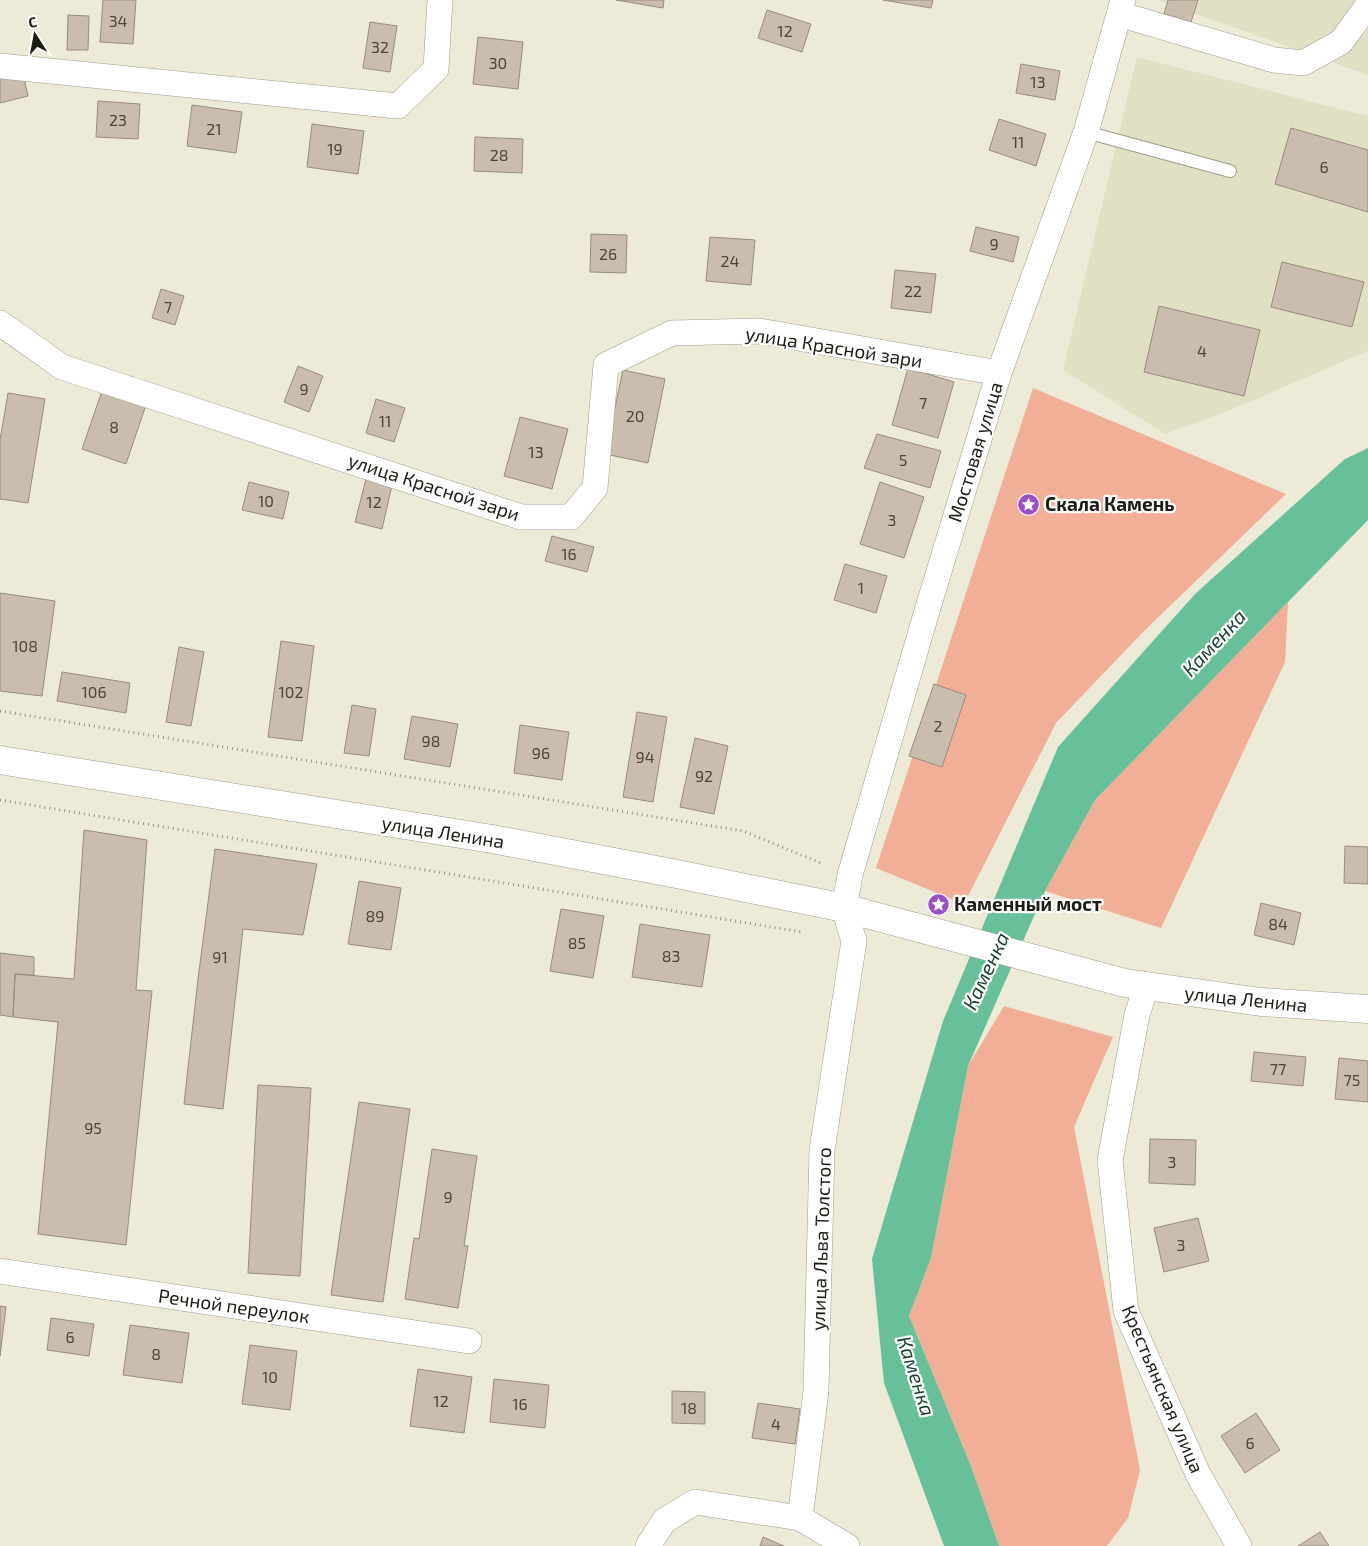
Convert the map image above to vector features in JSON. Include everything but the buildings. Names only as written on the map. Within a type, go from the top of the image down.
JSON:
[{"type":"main road","name":"улица Ленина","points":[[0,760],[492,839],[663,871],[844,908],[1136,985],[1261,1002],[1368,1009]]},
{"type":"street","points":[[0,66],[398,106],[436,68],[440,0]]},
{"type":"street","points":[[1121,7],[1274,60],[1303,63],[1341,42],[1368,5]]},
{"type":"street","name":"Мостовая улица","points":[[844,908],[850,875],[999,373],[1086,132],[1121,7]]},
{"type":"street","name":"улица Красной зари","points":[[0,323],[62,367],[521,517],[571,517],[595,488],[606,365],[672,333],[759,331],[999,373]]},
{"type":"street","name":"улица Льва Толстого","points":[[800,1518],[816,1391],[822,1150],[854,940],[844,908]]},
{"type":"street","name":"Крестьянская улица","points":[[1136,985],[1137,1015],[1110,1160],[1126,1311],[1198,1474],[1239,1546]]},
{"type":"street","name":"Речной переулок","points":[[0,1271],[469,1341]]},
{"type":"street","points":[[648,1546],[664,1521],[695,1502],[800,1518],[846,1546]]},
{"type":"lane","points":[[1086,132],[1230,171]]},
{"type":"path","points":[[0,711],[743,831],[850,875]]},
{"type":"path","points":[[0,800],[805,932]]},
{"type":"shaded area","points":[[1157,0],[1368,0],[1368,75]]},
{"type":"shaded area","points":[[1137,57],[1368,116],[1368,351],[1228,411],[1165,434],[1063,370]]},
{"type":"shaded area","points":[[1033,388],[1286,494],[1144,631],[1056,723],[964,904],[876,868]]},
{"type":"shaded area","points":[[1288,602],[1285,662],[1161,928],[1045,891],[1095,800]]},
{"type":"shaded area","points":[[1004,1006],[1113,1037],[1074,1127],[1140,1470],[1128,1518],[1107,1546],[999,1546],[971,1466],[909,1316],[931,1258],[968,1066]]},
{"type":"water","name":"Каменка","points":[[1368,448],[1368,520],[1095,800],[1045,891],[968,1066],[931,1258],[909,1316],[971,1466],[999,1546],[944,1546],[884,1383],[872,1259],[943,1021],[1058,747],[1196,593],[1345,459]]},
{"type":"place","name":"Скала Камень","points":[[1029,504]]},
{"type":"place","name":"Каменный мост","points":[[938,904]]}]
